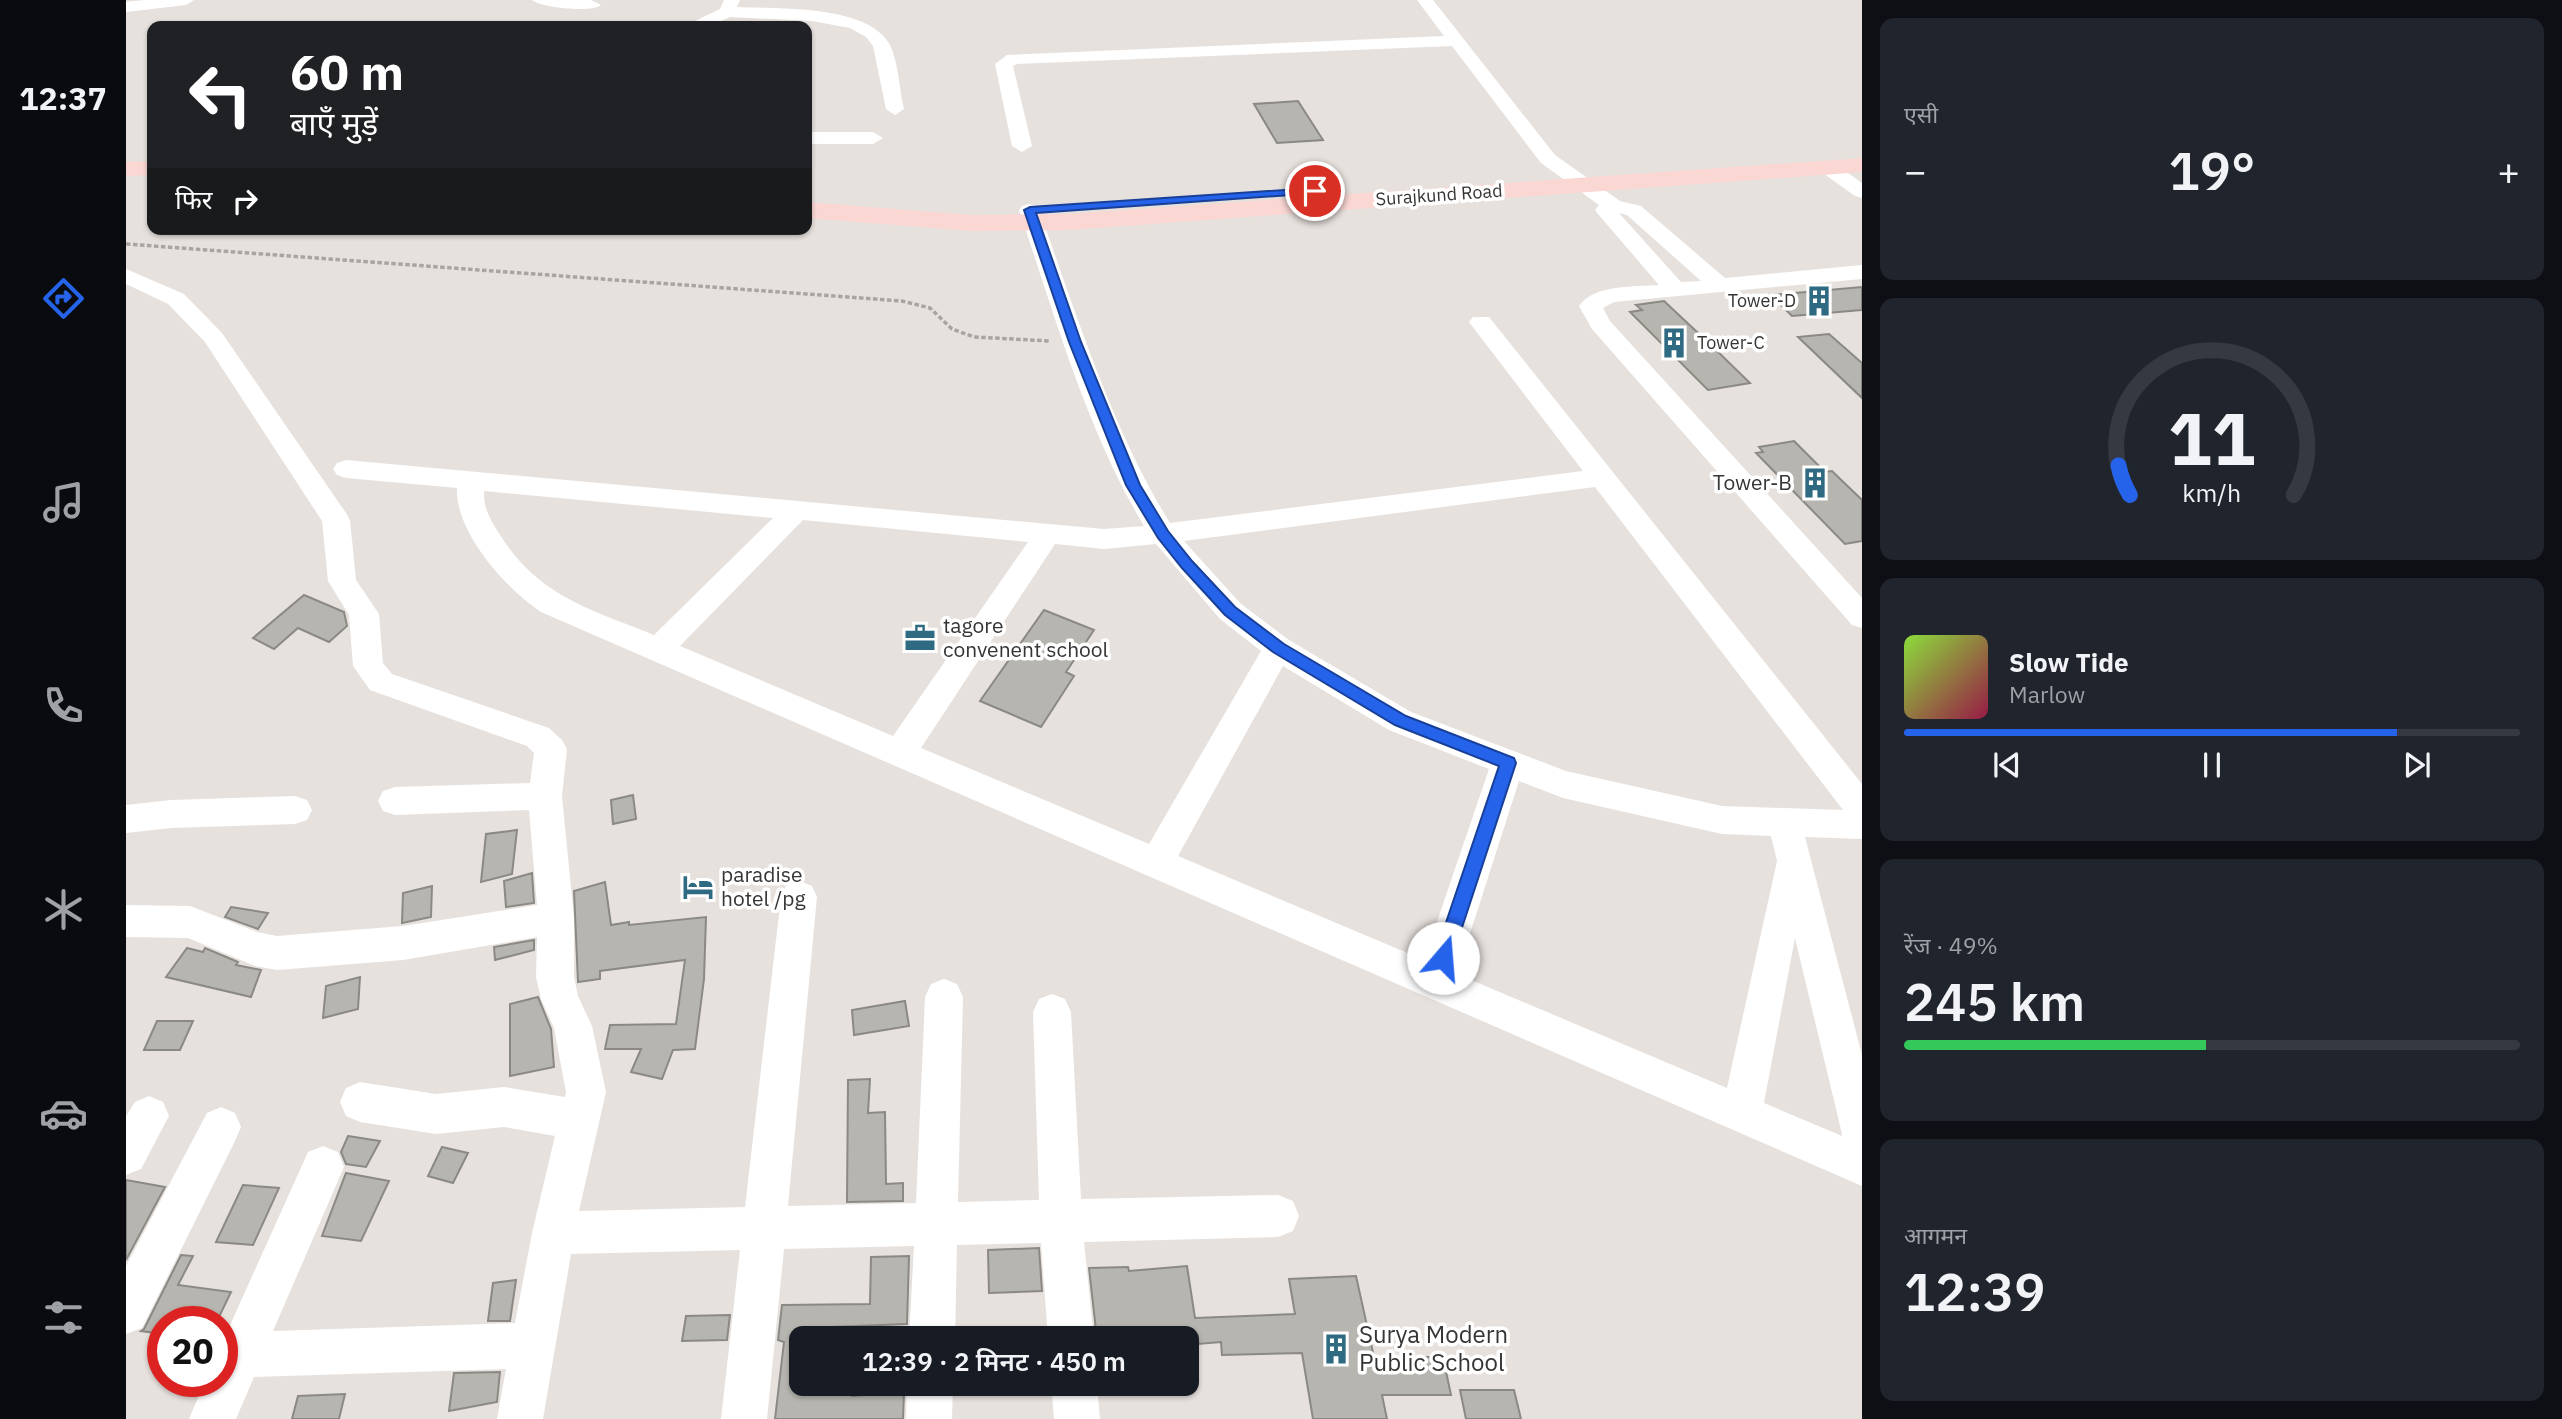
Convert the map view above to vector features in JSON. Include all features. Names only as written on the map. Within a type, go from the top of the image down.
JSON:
[{"type":"main road","points":[[126,158],[147,156]]},
{"type":"main road","name":"Surajkund Road","points":[[1574,180],[1827,167],[1859,159]]},
{"type":"main road","name":"Surajkund Road","points":[[812,210],[948,222],[1859,159]]},
{"type":"main road","points":[[126,169],[147,168]]},
{"type":"main road","name":"Surajkund Road","points":[[812,197],[1032,216]]},
{"type":"street","points":[[126,8],[186,0]]},
{"type":"street","points":[[540,0],[595,2],[593,18],[598,21]]},
{"type":"street","points":[[1425,0],[1542,153],[1574,180],[1615,207],[1634,210],[1719,285]]},
{"type":"street","points":[[706,21],[731,3],[840,19],[871,31],[881,44],[895,109]]},
{"type":"street","points":[[1022,146],[1004,64],[1013,59],[1456,41]]},
{"type":"street","points":[[812,138],[873,138]]},
{"type":"street","points":[[1827,167],[1862,192]]},
{"type":"street","points":[[1615,207],[1605,210],[1606,214],[1658,267],[1674,288]]},
{"type":"street","points":[[1032,216],[1075,342],[1133,485],[1163,534],[1187,565],[1230,611],[1278,648],[1400,721],[1563,784],[1722,820],[1862,825]]},
{"type":"street","points":[[1862,272],[1609,296],[1590,306],[1600,324],[1616,343],[1862,617]]},
{"type":"street","points":[[126,276],[176,299],[214,338],[336,520],[342,581],[364,614],[368,666],[373,674],[381,682],[538,737],[551,749],[545,796],[556,918],[555,977],[560,999],[573,1026],[586,1092],[553,1233],[520,1419]]},
{"type":"street","points":[[1481,322],[1862,809]]},
{"type":"street","points":[[346,469],[1046,535],[1115,539],[1601,477]]},
{"type":"street","points":[[471,480],[470,502],[478,522],[503,563],[529,590],[551,604],[1862,1165]]},
{"type":"street","points":[[657,651],[796,511]]},
{"type":"street","points":[[899,754],[1046,535]]},
{"type":"street","points":[[1156,864],[1278,648]]},
{"type":"street","points":[[1435,983],[1508,763]]},
{"type":"street","points":[[394,801],[545,796]]},
{"type":"street","points":[[126,819],[171,814],[295,810]]},
{"type":"street","points":[[1785,824],[1862,1134]]},
{"type":"street","points":[[1742,1114],[1792,860]]},
{"type":"street","points":[[744,1419],[799,897]]},
{"type":"street","points":[[126,921],[190,922],[255,949],[277,953],[404,943],[556,918]]},
{"type":"street","points":[[932,1326],[944,997]]},
{"type":"street","points":[[1052,1012],[1061,1222],[1070,1326]]},
{"type":"street","points":[[360,1102],[436,1114],[504,1107],[580,1120]]},
{"type":"street","points":[[126,1154],[149,1116]]},
{"type":"street","points":[[126,1312],[221,1127]]},
{"type":"street","points":[[212,1419],[323,1167]]},
{"type":"street","points":[[553,1233],[1278,1216]]},
{"type":"street","points":[[242,1355],[535,1345]]},
{"type":"street","points":[[929,1419],[930,1396]]},
{"type":"street","points":[[1075,1396],[1077,1419]]},
{"type":"path","points":[[126,244],[902,301],[922,304],[938,313],[951,328],[972,335],[1002,340],[1075,342]]},
{"type":"building","points":[[1298,101],[1323,140],[1277,143],[1254,104]]},
{"type":"building","name":"Tower-D","points":[[1862,287],[1862,310],[1792,316],[1771,295]]},
{"type":"building","name":"Tower-C","points":[[1664,301],[1750,383],[1708,390],[1630,312],[1642,310],[1636,305]]},
{"type":"building","points":[[1829,334],[1862,363],[1862,398],[1798,337]]},
{"type":"building","name":"Tower-B","points":[[1794,441],[1825,472],[1832,471],[1862,500],[1862,541],[1845,544],[1756,453],[1763,452],[1759,447]]},
{"type":"building","points":[[304,595],[344,612],[347,626],[329,642],[298,628],[274,649],[253,638]]},
{"type":"building","points":[[1044,610],[1094,630],[1066,672],[1074,676],[1041,727],[980,701]]},
{"type":"building","points":[[633,795],[636,819],[613,824],[611,800]]},
{"type":"building","points":[[517,830],[512,874],[481,882],[486,834]]},
{"type":"building","points":[[532,873],[534,903],[506,907],[504,881]]},
{"type":"building","points":[[605,882],[611,925],[706,917],[704,979],[695,1049],[673,1050],[662,1079],[631,1072],[641,1049],[605,1049],[610,1025],[676,1024],[685,960],[600,971],[600,979],[578,982],[574,891]]},
{"type":"building","points":[[432,886],[431,917],[402,923],[403,893]]},
{"type":"building","points":[[231,907],[268,913],[258,929],[225,917]]},
{"type":"building","points":[[534,940],[534,950],[495,960],[494,947]]},
{"type":"building","points":[[187,948],[203,952],[205,948],[238,962],[236,965],[261,970],[251,997],[166,977]]},
{"type":"building","points":[[360,977],[358,1009],[323,1018],[326,986]]},
{"type":"building","points":[[538,997],[551,1029],[554,1067],[510,1076],[510,1004]]},
{"type":"building","points":[[905,1001],[909,1026],[854,1035],[852,1010]]},
{"type":"building","points":[[157,1021],[193,1021],[180,1050],[144,1050]]},
{"type":"building","points":[[870,1079],[868,1113],[885,1112],[886,1184],[903,1183],[903,1201],[847,1202],[848,1080]]},
{"type":"building","points":[[348,1136],[380,1141],[366,1167],[346,1164],[341,1152]]},
{"type":"building","points":[[442,1147],[468,1153],[453,1183],[428,1176]]},
{"type":"building","points":[[346,1173],[389,1181],[361,1241],[322,1236]]},
{"type":"building","points":[[126,1180],[165,1187],[126,1260]]},
{"type":"building","points":[[243,1185],[279,1188],[253,1245],[216,1242]]},
{"type":"building","points":[[1039,1248],[1042,1291],[989,1293],[988,1250]]},
{"type":"building","points":[[181,1255],[193,1256],[178,1285],[231,1292],[224,1306],[156,1306]]},
{"type":"building","points":[[909,1256],[907,1324],[789,1326],[789,1396],[904,1396],[903,1419],[775,1419],[784,1342],[778,1340],[782,1305],[870,1304],[871,1257]]},
{"type":"building","points":[[1187,1266],[1195,1318],[1295,1314],[1289,1279],[1356,1276],[1374,1357],[1443,1357],[1451,1395],[1382,1395],[1387,1419],[1313,1419],[1302,1353],[1222,1355],[1221,1342],[1199,1344],[1199,1326],[1096,1326],[1089,1268],[1128,1267],[1129,1271]]},
{"type":"building","points":[[516,1280],[510,1321],[488,1321],[493,1283]]},
{"type":"building","points":[[730,1315],[727,1340],[682,1341],[686,1316]]},
{"type":"building","points":[[500,1372],[497,1402],[449,1411],[454,1373]]},
{"type":"building","points":[[1460,1390],[1514,1390],[1521,1419],[1466,1419]]},
{"type":"building","points":[[345,1394],[339,1419],[292,1419],[298,1396]]},
{"type":"place","name":"Tower-D","points":[[1819,301]]},
{"type":"place","name":"Tower-C","points":[[1674,343]]},
{"type":"place","name":"Tower-B","points":[[1815,483]]},
{"type":"place","name":"tagore convenent school","points":[[920,638]]},
{"type":"place","name":"paradise hotel /pg","points":[[698,887]]},
{"type":"place","name":"Surya Modern Public School","points":[[1336,1349]]},
{"type":"route","points":[[1315,191],[1030,210],[1075,342],[1133,485],[1163,534],[1187,565],[1230,611],[1278,648],[1400,721],[1508,763],[1443,958]]}]
